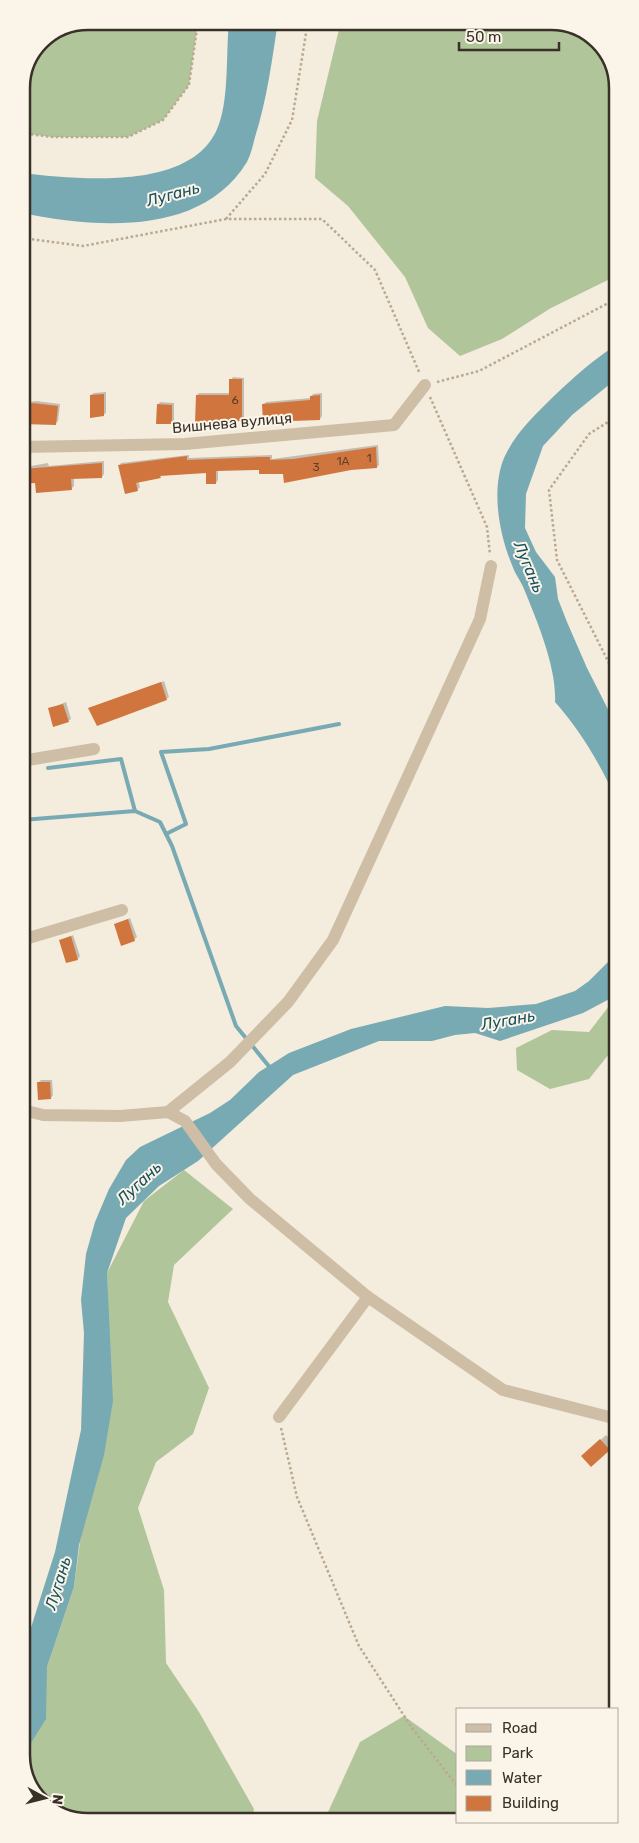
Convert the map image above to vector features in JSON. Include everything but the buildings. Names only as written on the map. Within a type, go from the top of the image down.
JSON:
[{"type":"street","name":"Вишнева вулиця","points":[[30,447],[185,444],[394,425],[425,385]]},
{"type":"street","points":[[168,1112],[230,1062],[281,1008],[333,940],[480,619],[491,566]]},
{"type":"street","points":[[30,760],[94,748]]},
{"type":"street","points":[[30,938],[122,910]]},
{"type":"street","points":[[30,1112],[43,1115],[120,1116],[168,1112],[185,1121],[216,1164],[250,1199],[368,1297],[503,1390],[609,1417]]},
{"type":"street","points":[[279,1417],[368,1297]]},
{"type":"path","points":[[30,134],[52,137],[128,137],[163,120],[189,85],[197,30]]},
{"type":"path","points":[[226,219],[265,174],[292,120],[307,30]]},
{"type":"path","points":[[30,239],[83,246],[226,219],[322,218],[375,270],[487,527],[491,566]]},
{"type":"path","points":[[425,385],[479,371],[609,303]]},
{"type":"path","points":[[609,421],[588,434],[549,490],[557,560],[609,664]]},
{"type":"path","points":[[279,1417],[297,1497],[359,1646],[412,1728],[456,1783]]},
{"type":"green space","points":[[88,30],[197,30],[189,85],[163,120],[128,137],[52,137],[30,134],[30,88],[34,66],[47,47],[56,40],[66,34]]},
{"type":"green space","points":[[339,30],[555,30],[570,33],[580,38],[592,47],[599,56],[609,80],[609,279],[551,308],[502,339],[460,356],[428,328],[405,277],[348,206],[315,178],[317,121]]},
{"type":"green space","points":[[609,1006],[609,1054],[589,1079],[550,1089],[517,1070],[516,1048],[552,1030],[589,1032]]},
{"type":"green space","points":[[184,1170],[233,1209],[174,1265],[168,1302],[209,1388],[193,1434],[156,1462],[138,1508],[164,1590],[166,1663],[199,1712],[254,1809],[253,1813],[77,1812],[66,1809],[47,1796],[34,1777],[32,1769],[31,1743],[47,1667],[74,1587],[108,1331],[107,1273],[144,1201]]},
{"type":"green space","points":[[404,1716],[456,1754],[456,1813],[328,1813],[360,1742]]},
{"type":"water","name":"Лугань","points":[[229,30],[277,30],[266,94],[252,150],[247,162],[227,186],[203,204],[175,215],[145,221],[114,223],[82,222],[30,214],[30,174],[72,178],[132,177],[161,171],[186,162],[206,146],[219,124],[226,87]]},
{"type":"water","name":"Лугань","points":[[609,350],[609,385],[572,415],[543,446],[526,494],[525,528],[536,552],[555,577],[558,599],[567,622],[609,711],[609,785],[589,748],[555,702],[553,674],[545,645],[535,615],[507,553],[500,526],[497,498],[500,471],[504,458],[514,440],[540,410]]},
{"type":"water","name":"Лугань","points":[[609,961],[609,999],[583,1013],[500,1041],[475,1033],[455,1035],[432,1041],[379,1041],[293,1075],[198,1161],[159,1186],[126,1218],[107,1273],[113,1401],[104,1455],[79,1545],[74,1587],[47,1667],[46,1719],[31,1743],[32,1769],[30,1763],[30,1631],[55,1552],[81,1430],[84,1333],[81,1300],[86,1254],[95,1222],[109,1189],[126,1160],[140,1147],[210,1113],[230,1100],[259,1072],[289,1053],[351,1029],[445,1006],[488,1008],[536,1004],[575,991],[589,981]]},
{"type":"waterway","points":[[166,834],[186,824],[161,752],[209,749],[339,724]]},
{"type":"waterway","points":[[48,768],[121,759],[135,811]]},
{"type":"waterway","points":[[30,819],[135,811],[160,822],[172,846],[236,1026],[272,1070]]}]
